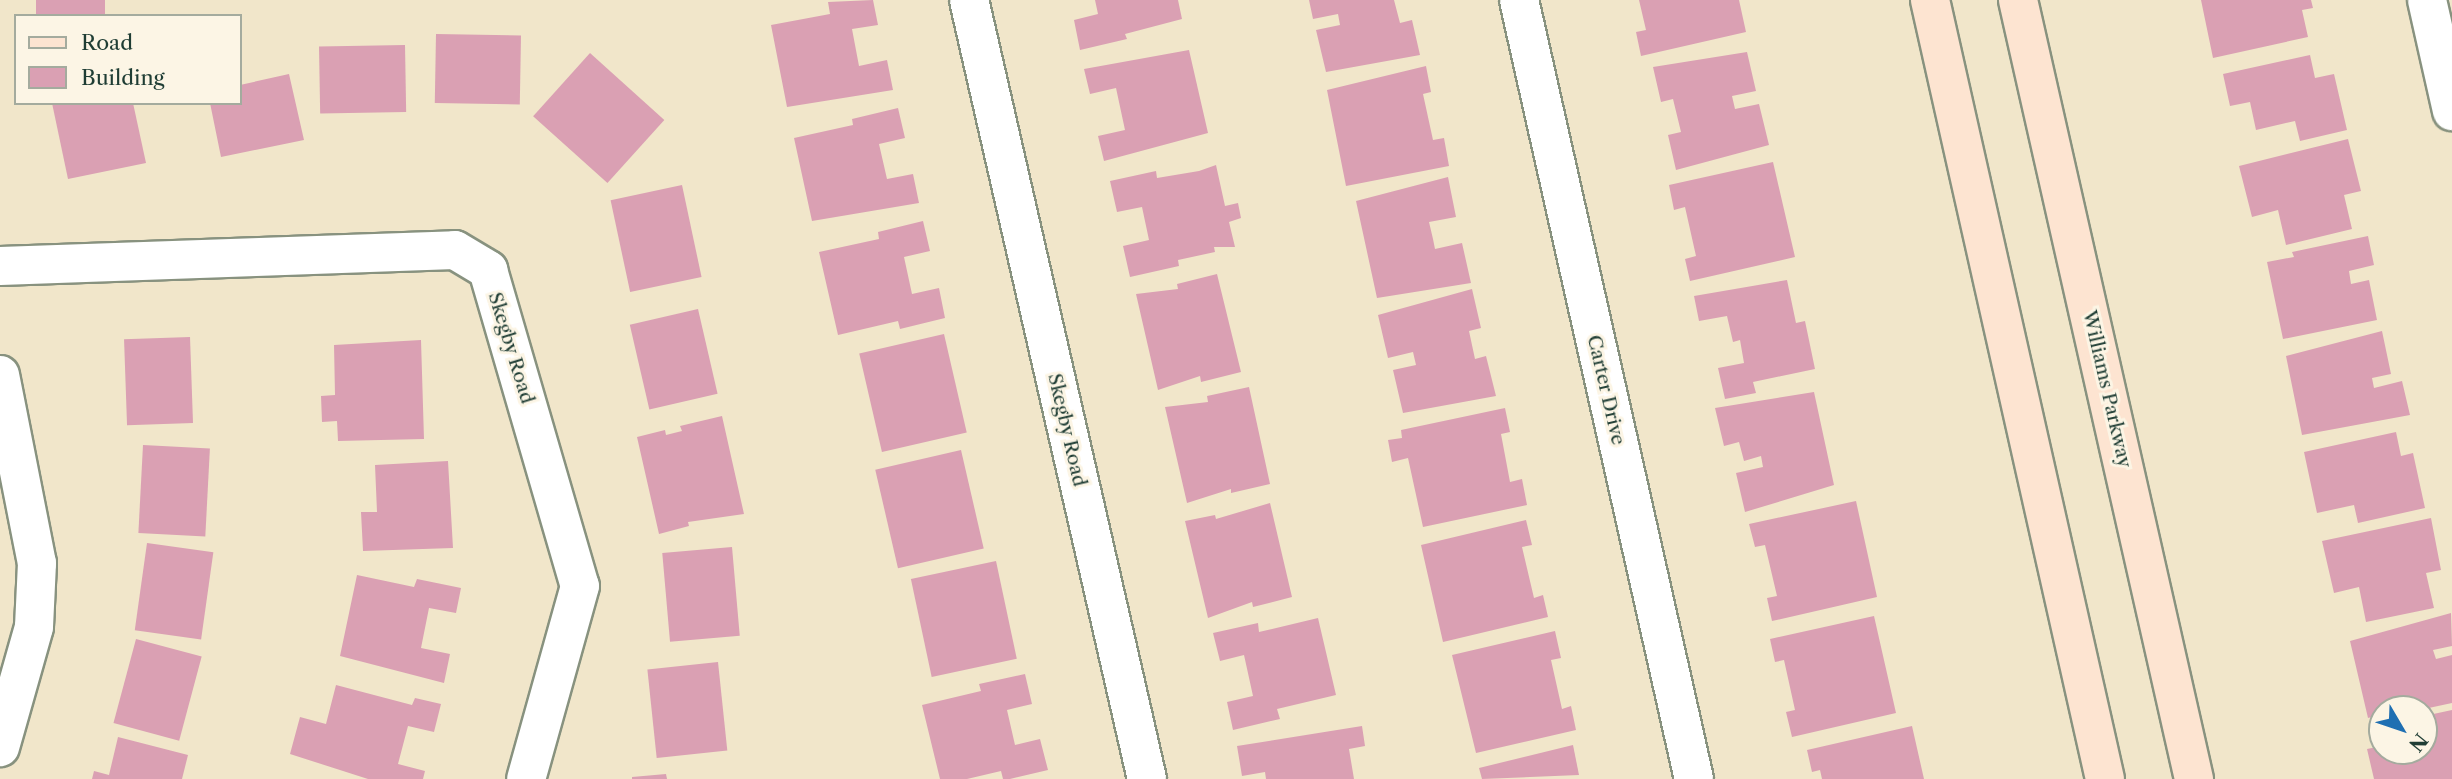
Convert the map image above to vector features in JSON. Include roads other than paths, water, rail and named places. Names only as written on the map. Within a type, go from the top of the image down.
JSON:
[{"type":"main road","points":[[1930,0],[2105,779]]},
{"type":"main road","name":"Williams Parkway","points":[[2018,0],[2194,779]]},
{"type":"street","name":"Skegby Road","points":[[969,0],[1147,779]]},
{"type":"street","name":"Carter Drive","points":[[1519,0],[1694,779]]},
{"type":"street","points":[[2427,0],[2452,111]]},
{"type":"street","name":"Skegby Road","points":[[0,266],[455,250],[488,270],[580,586],[526,779]]},
{"type":"street","points":[[0,375],[37,563],[34,626],[0,747]]}]
